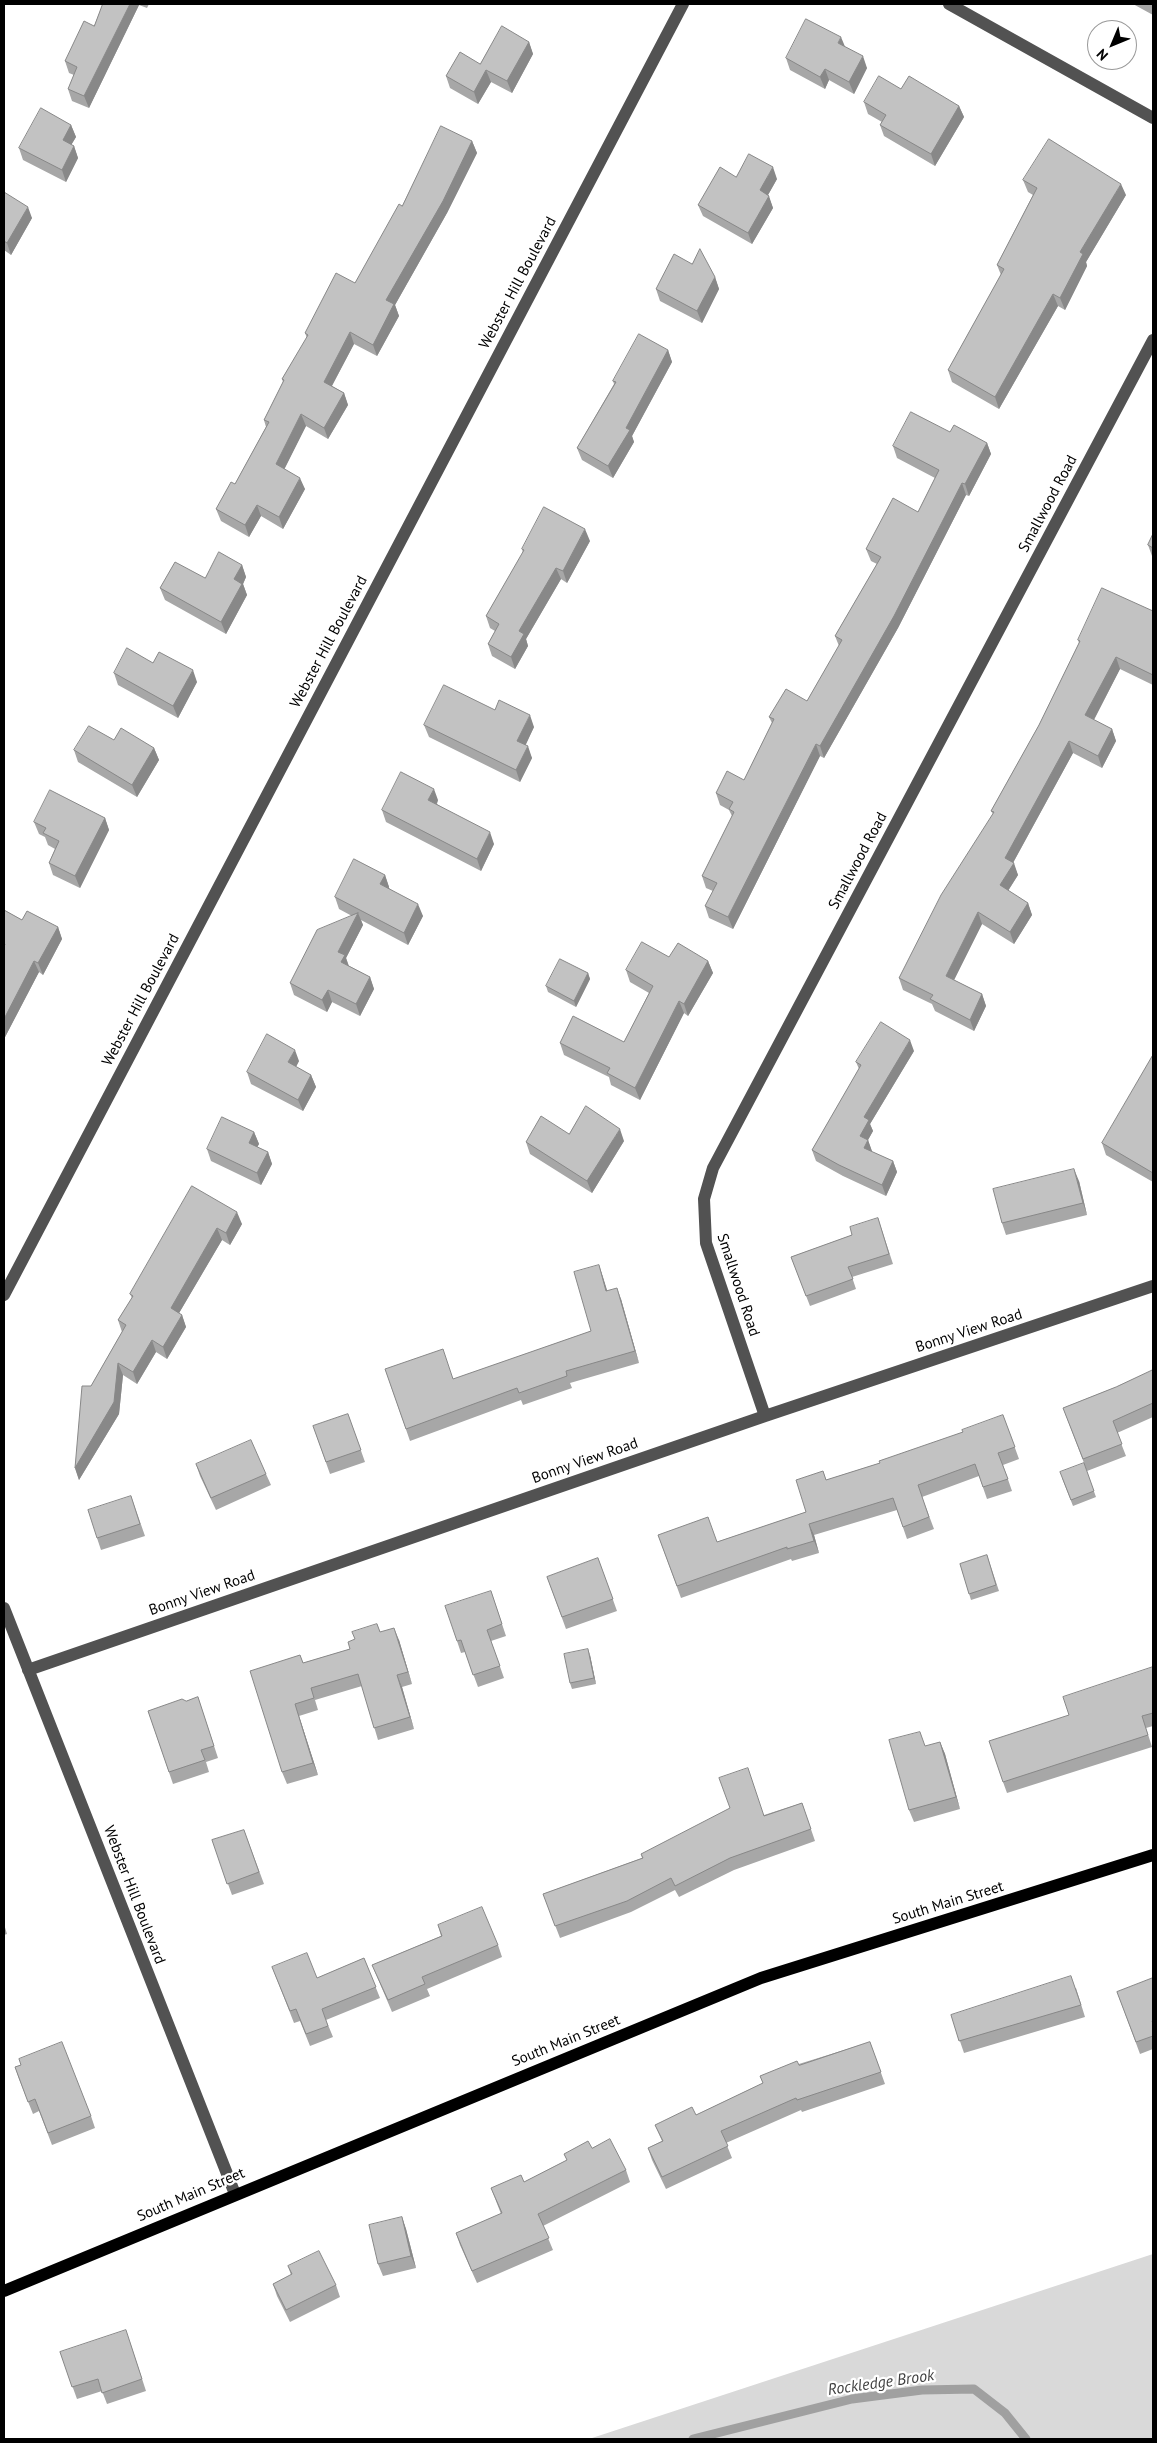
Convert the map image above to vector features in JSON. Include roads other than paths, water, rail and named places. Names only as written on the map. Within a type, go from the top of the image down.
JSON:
[{"type":"main road","name":"South Main Street","points":[[4,2291],[761,1978],[1153,1855]]},
{"type":"street","name":"Webster Hill Boulevard","points":[[4,1295],[683,4]]},
{"type":"street","points":[[949,4],[1153,118]]},
{"type":"street","name":"Smallwood Road","points":[[765,1416],[706,1243],[704,1199],[713,1168],[1153,340]]},
{"type":"street","name":"Bonny View Road","points":[[28,1670],[765,1416],[1153,1286]]},
{"type":"street","name":"Webster Hill Boulevard","points":[[4,1608],[235,2194]]},
{"type":"waterway","name":"Rockledge Brook","points":[[693,2439],[852,2399],[922,2390],[974,2389],[1005,2413],[1026,2439]]}]
